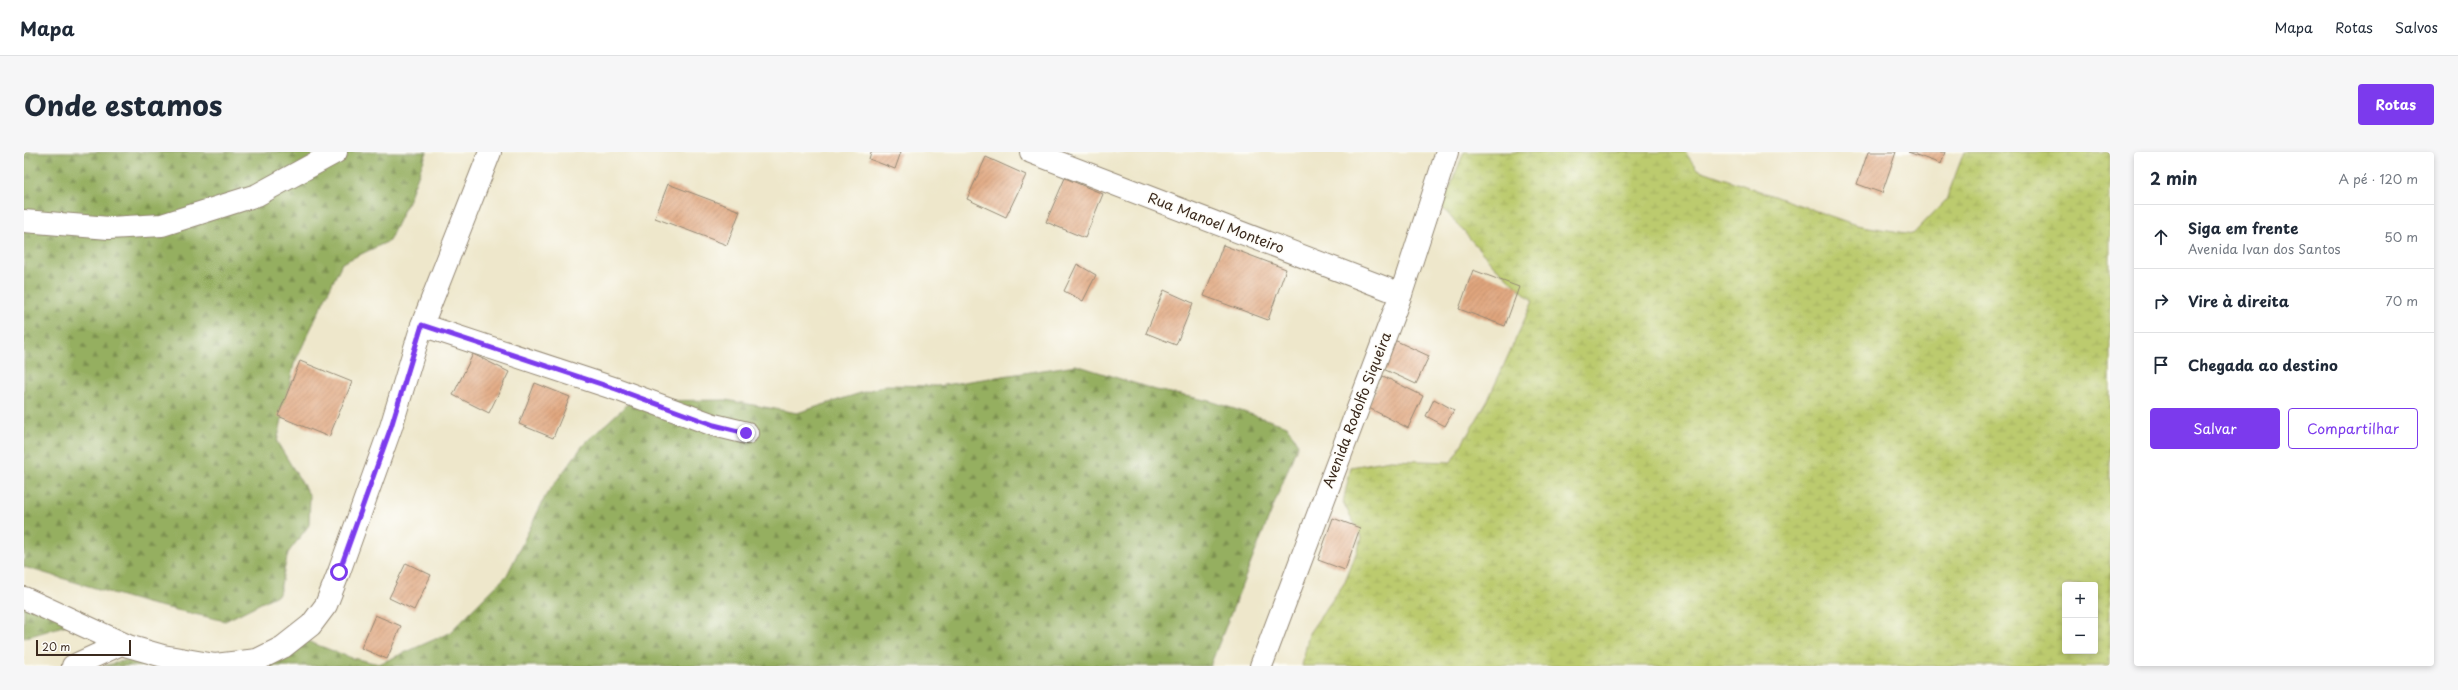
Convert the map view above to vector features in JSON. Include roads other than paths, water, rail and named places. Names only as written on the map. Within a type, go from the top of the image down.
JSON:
[{"type":"street","points":[[24,221],[109,228],[162,225],[257,195],[336,152]]},
{"type":"street","points":[[24,598],[122,644],[163,656],[215,665],[231,665],[257,660],[283,647],[311,625],[326,605],[339,572],[391,427],[422,325],[490,152]]},
{"type":"street","name":"Rua Manoel Monteiro","points":[[1031,152],[1401,294]]},
{"type":"street","name":"Avenida Rodolfo Siqueira","points":[[1261,666],[1401,294],[1447,152]]},
{"type":"street","points":[[422,325],[616,389],[714,425],[746,433]]},
{"type":"street","points":[[73,666],[122,644]]}]
